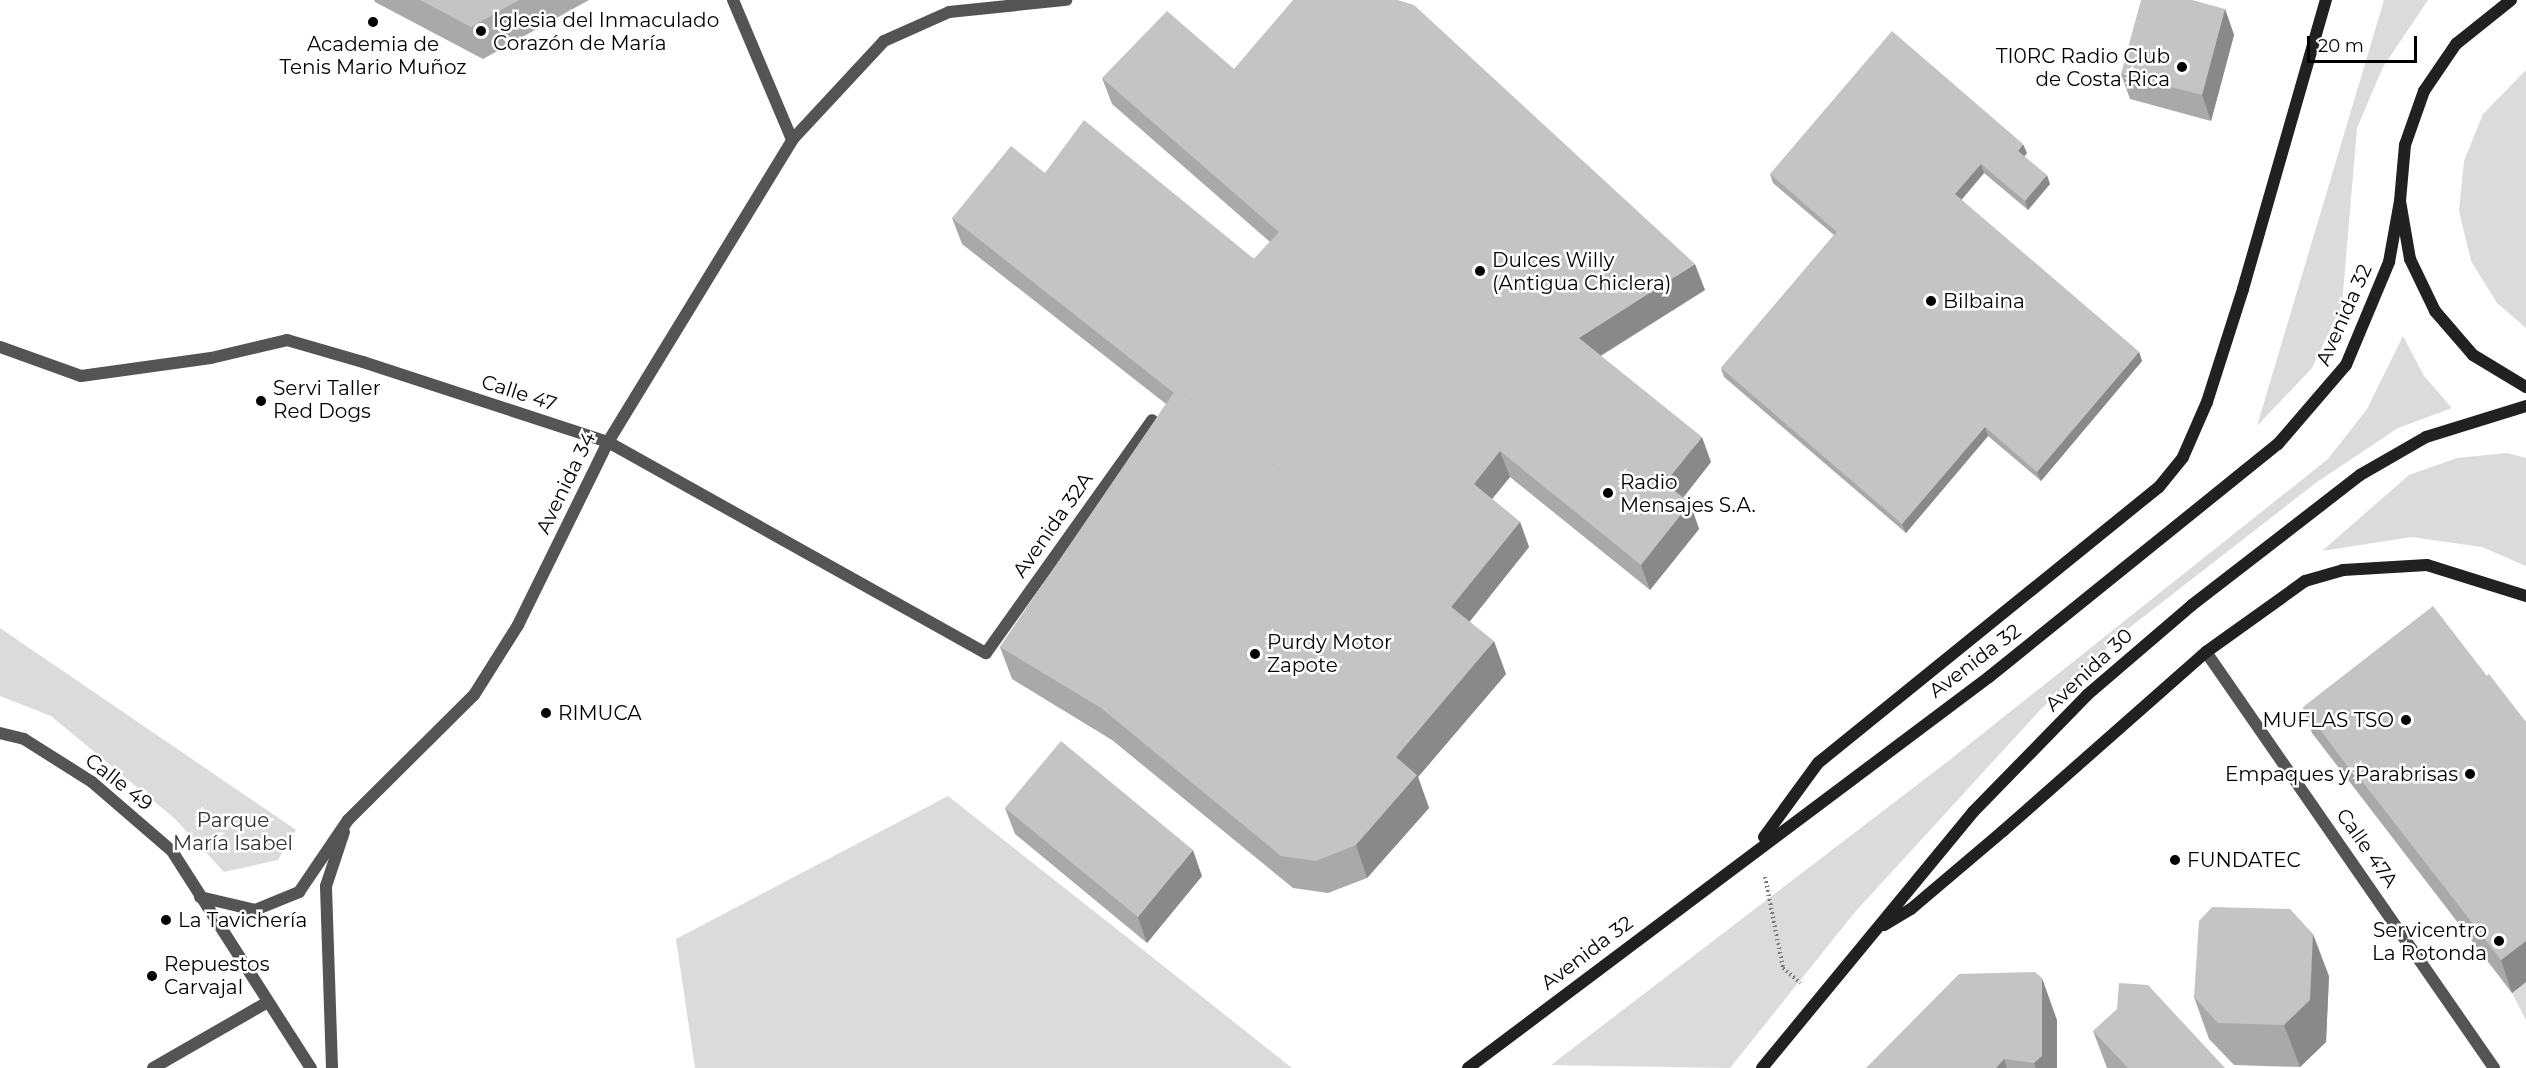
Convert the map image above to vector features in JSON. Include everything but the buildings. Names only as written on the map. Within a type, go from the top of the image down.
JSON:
[{"type":"main road","points":[[1758,845],[1823,759],[2173,472],[2207,402],[2326,0]]},
{"type":"main road","points":[[2511,0],[2498,3],[2456,44],[2424,91],[2405,145],[2400,201],[2410,259],[2435,311],[2473,355],[2526,387]]},
{"type":"main road","name":"Avenida 32","points":[[1468,1068],[1758,845],[1989,677],[2308,414],[2329,390],[2358,339],[2389,262],[2400,201]]},
{"type":"main road","name":"Avenida 30","points":[[1762,1068],[1989,795],[2087,695],[2192,604],[2392,455],[2471,419],[2526,406]]},
{"type":"main road","points":[[1878,928],[1911,909],[2206,652],[2305,581],[2343,570],[2427,565],[2526,596]]},
{"type":"street","points":[[733,0],[792,140]]},
{"type":"street","name":"Avenida 34","points":[[200,897],[255,910],[277,905],[298,892],[348,820],[474,695],[518,625],[608,442],[792,140],[884,41],[949,12],[1066,0]]},
{"type":"street","name":"Calle 47","points":[[0,347],[81,376],[211,357],[287,340],[608,442],[986,653]]},
{"type":"street","name":"Avenida 32A","points":[[986,653],[1152,420]]},
{"type":"street","name":"Calle 47A","points":[[2206,652],[2494,1068]]},
{"type":"street","name":"Calle 49","points":[[0,733],[24,739],[92,782],[172,851],[266,1003],[311,1068]]},
{"type":"street","name":"Avenida 34","points":[[332,1068],[326,886],[348,820]]},
{"type":"street","points":[[153,1068],[266,1003]]},
{"type":"path","points":[[1758,845],[1783,968],[1819,999]]},
{"type":"green space","points":[[2384,0],[2428,0],[2383,67],[2357,128],[2342,305],[2312,368],[2257,426]]},
{"type":"green space","points":[[2526,70],[2526,328],[2497,303],[2471,261],[2459,211],[2464,161],[2483,114]]},
{"type":"green space","points":[[2403,336],[2424,376],[2452,408],[2398,428],[2317,482],[2129,628],[2041,709],[1855,912],[1730,1068],[1551,1065],[1947,762],[2328,459],[2367,409]]},
{"type":"green space","points":[[2507,453],[2526,458],[2526,566],[2482,547],[2411,537],[2322,551],[2409,475],[2457,458]]},
{"type":"green space","name":"Parque María Isabel","points":[[0,628],[296,830],[278,860],[224,872],[174,818],[51,716],[0,696]]},
{"type":"green space","points":[[948,796],[1292,1068],[695,1068],[676,939]]},
{"type":"green space","points":[[2526,982],[2526,1020],[2512,993]]},
{"type":"place","name":"Academia de Tenis Mario Muñoz","points":[[373,22]]},
{"type":"place","name":"Iglesia del Inmaculado Corazón de María","points":[[481,31]]},
{"type":"place","name":"TI0RC Radio Club de Costa Rica","points":[[2182,67]]},
{"type":"place","name":"Dulces Willy (Antigua Chiclera)","points":[[1480,271]]},
{"type":"place","name":"Bilbaina","points":[[1931,301]]},
{"type":"place","name":"Servi Taller Red Dogs","points":[[261,401]]},
{"type":"place","name":"Radio Mensajes S.A.","points":[[1608,493]]},
{"type":"place","name":"Purdy Motor Zapote","points":[[1255,654]]},
{"type":"place","name":"RIMUCA","points":[[546,713]]},
{"type":"place","name":"MUFLAS TSO","points":[[2406,720]]},
{"type":"place","name":"Empaques y Parabrisas","points":[[2470,774]]},
{"type":"place","name":"FUNDATEC","points":[[2175,860]]},
{"type":"place","name":"La Tavichería","points":[[166,920]]},
{"type":"place","name":"Servicentro La Rotonda","points":[[2499,941]]},
{"type":"place","name":"Repuestos Carvajal","points":[[152,976]]}]
